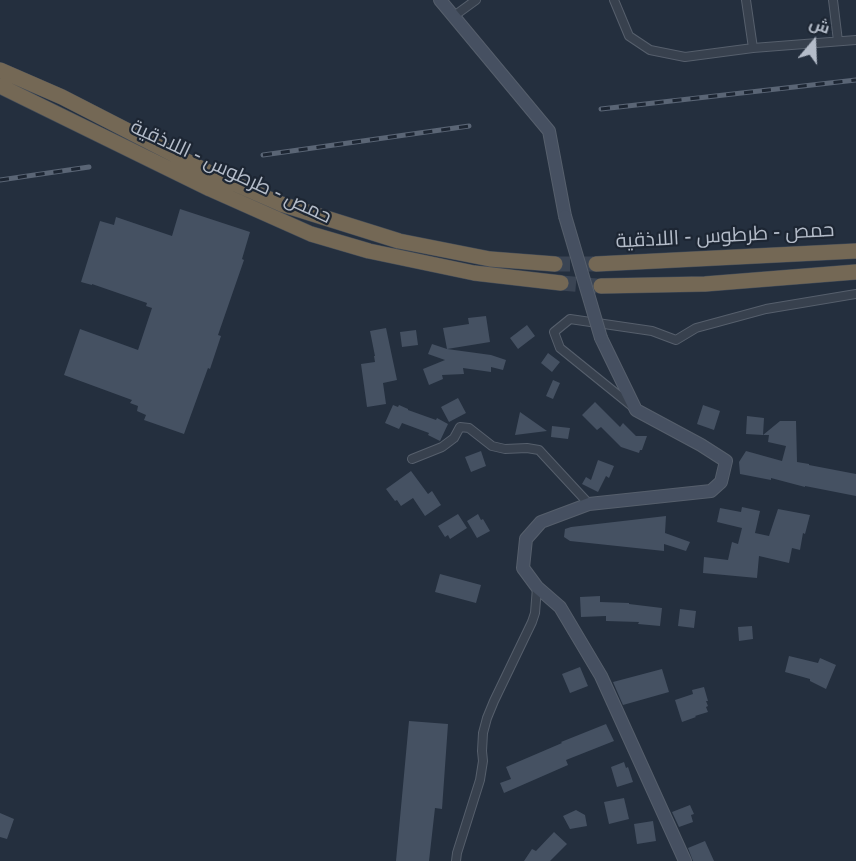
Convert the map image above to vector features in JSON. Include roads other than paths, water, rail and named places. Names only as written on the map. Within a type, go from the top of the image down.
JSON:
[{"type":"highway","name":"حمص - طرطوس - اللاذقية","points":[[0,70],[62,97],[210,173],[281,204],[399,241],[490,259],[555,264]]},
{"type":"highway","name":"حمص - طرطوس - اللاذقية","points":[[0,86],[210,189],[310,234],[369,251],[474,273],[561,283]]},
{"type":"highway","name":"حمص - طرطوس - اللاذقية","points":[[596,264],[856,251]]},
{"type":"highway","points":[[601,286],[705,284],[856,272]]},
{"type":"main road","points":[[440,0],[549,131],[565,216],[601,338],[636,410],[726,461],[721,482],[711,491],[589,504],[542,522],[526,538],[523,568],[537,587],[560,607],[601,676],[685,861]]},
{"type":"street","points":[[454,16],[476,0]]},
{"type":"street","points":[[614,0],[629,36],[650,50],[685,57],[753,48],[856,40]]},
{"type":"street","points":[[746,0],[753,48]]},
{"type":"street","points":[[833,0],[838,41]]},
{"type":"street","points":[[636,410],[560,348],[554,332],[570,319],[652,331],[676,340],[696,328],[766,309],[856,294]]},
{"type":"street","points":[[412,459],[442,447],[454,438],[460,427],[469,428],[492,446],[539,450],[589,504]]},
{"type":"street","points":[[456,861],[480,780],[483,733],[487,718],[532,622],[537,587]]},
{"type":"tunnel","points":[[555,264],[596,264]]},
{"type":"tunnel","points":[[561,283],[597,286]]},
{"type":"railway","points":[[601,109],[856,80]]},
{"type":"railway","points":[[263,155],[469,126]]},
{"type":"railway","points":[[0,180],[89,167]]}]
